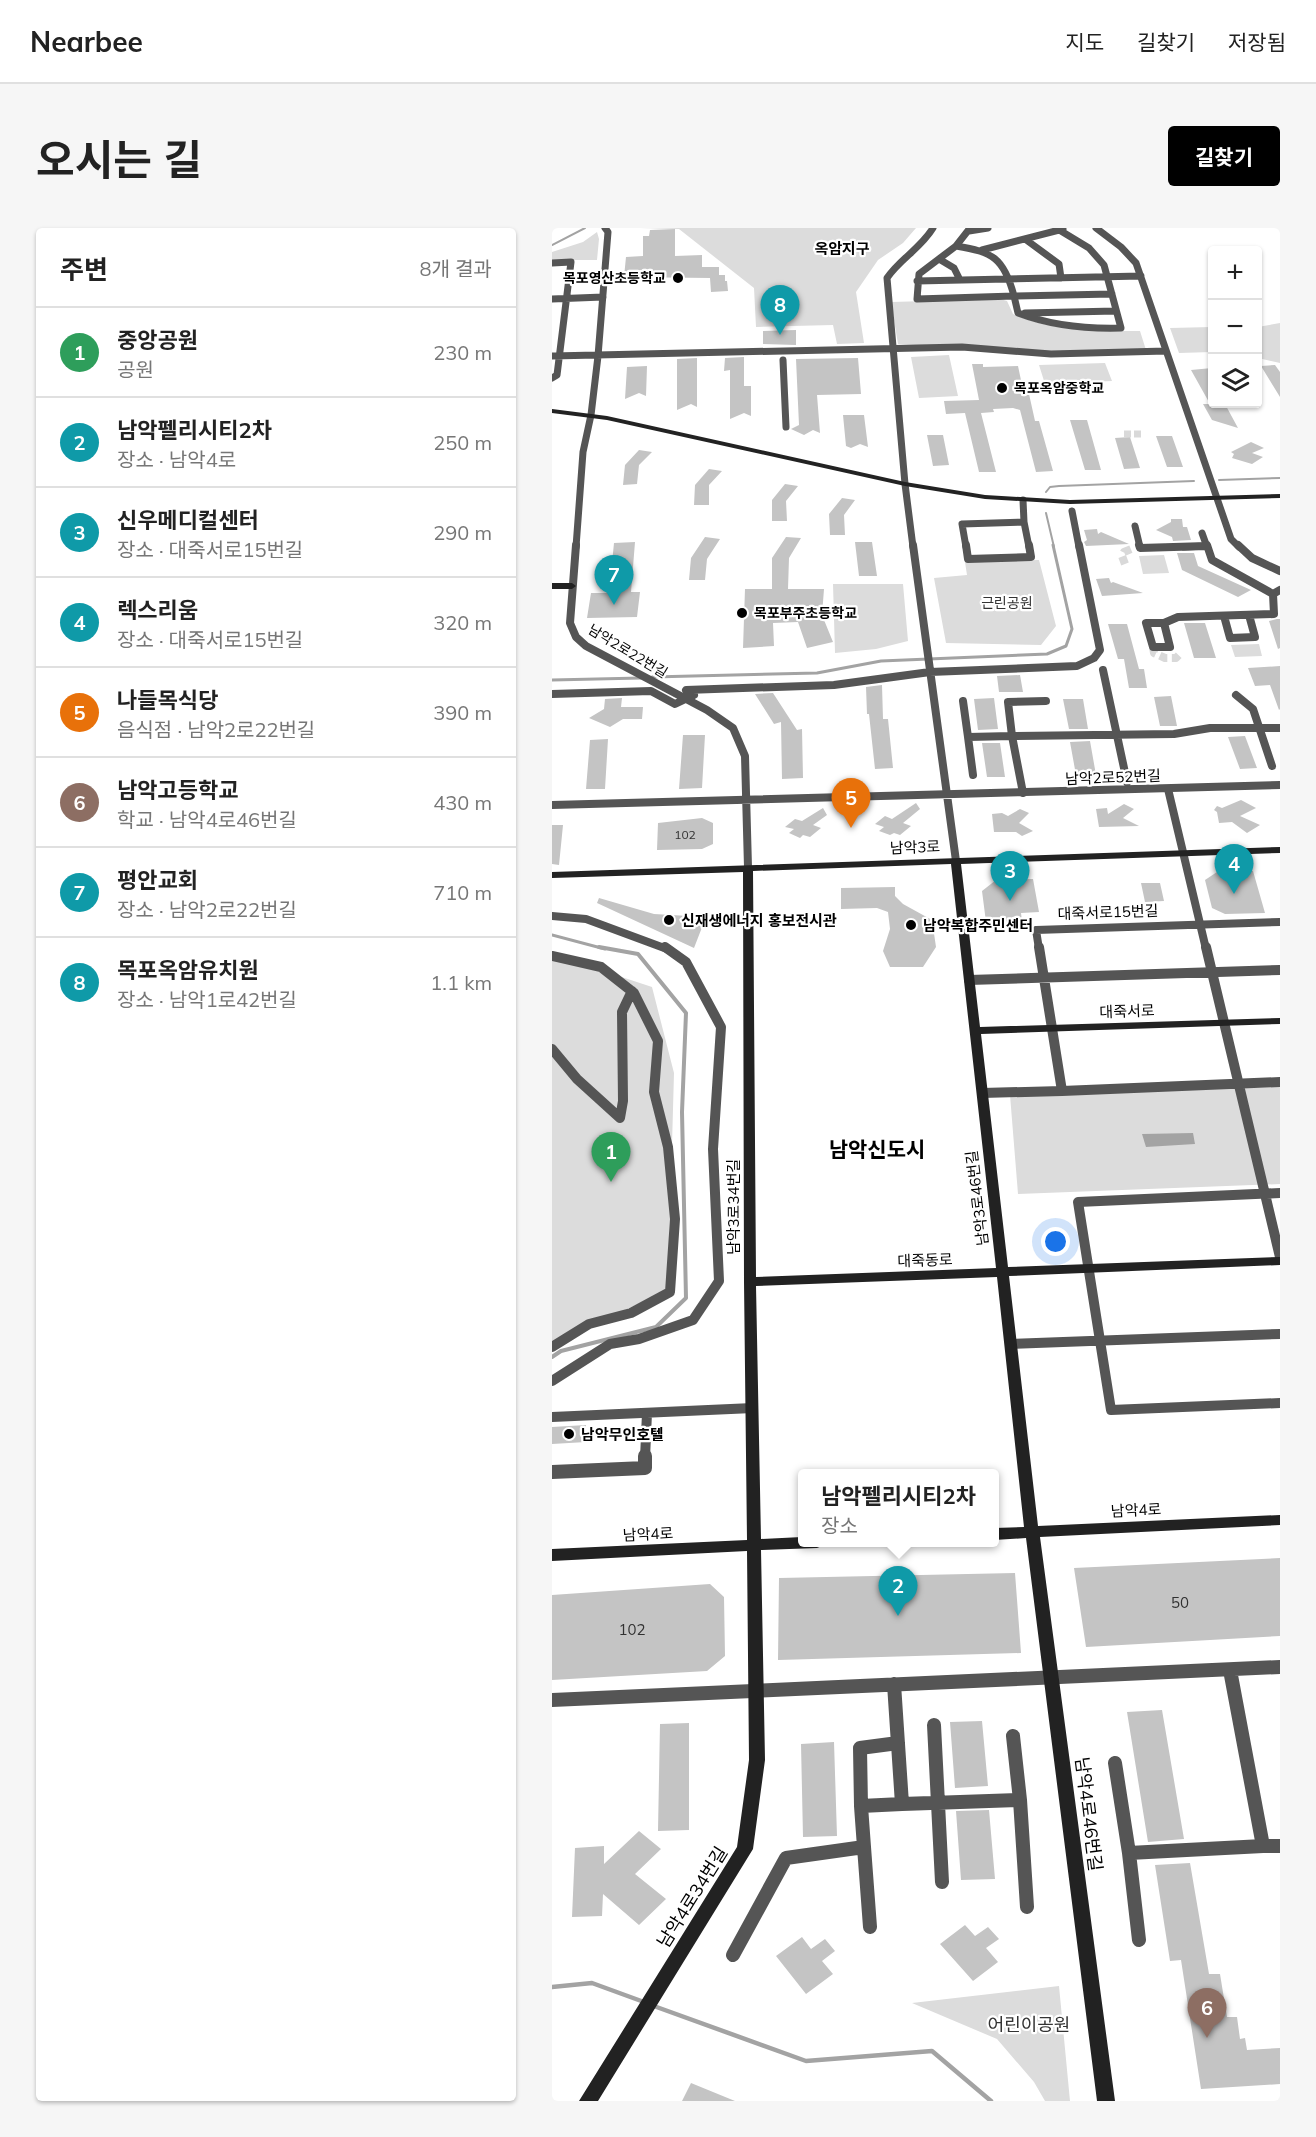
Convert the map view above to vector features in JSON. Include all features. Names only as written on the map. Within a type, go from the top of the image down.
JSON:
[{"type":"street","points":[[933,228],[924,240],[894,266],[887,278],[905,484],[956,861]]},
{"type":"street","points":[[988,228],[970,230],[956,246],[919,274],[917,299],[1112,294]]},
{"type":"street","points":[[1096,228],[1132,257],[1141,276],[1206,472],[1231,539],[1252,558],[1280,571]]},
{"type":"street","points":[[956,246],[982,250],[1060,229],[1100,258],[1108,277],[1121,328],[1068,328],[1018,313]]},
{"type":"street","name":"남악2로22번길","points":[[607,230],[598,356],[591,415],[583,452],[569,617],[571,630],[586,646],[684,700],[707,710],[733,729],[740,739],[746,756],[748,867]]},
{"type":"street","points":[[1024,239],[1059,264],[1061,278]]},
{"type":"street","points":[[982,250],[1001,262],[1010,279],[1018,313]]},
{"type":"street","points":[[939,259],[954,268],[960,280]]},
{"type":"street","points":[[552,263],[571,262],[561,337],[555,356],[558,375],[552,378]]},
{"type":"street","points":[[917,281],[1141,276]]},
{"type":"street","points":[[552,298],[603,297]]},
{"type":"street","points":[[1018,313],[1116,311]]},
{"type":"street","points":[[552,317],[563,317]]},
{"type":"street","points":[[552,337],[561,337]]},
{"type":"street","points":[[555,356],[983,347],[1060,354],[1167,351]]},
{"type":"street","points":[[783,360],[786,427]]},
{"type":"street","points":[[552,411],[591,415],[905,484],[1071,507],[1280,496]]},
{"type":"street","points":[[1023,500],[1024,522],[1031,558],[968,559],[962,524],[1024,522]]},
{"type":"street","points":[[552,694],[651,691],[675,704],[694,695],[686,690],[834,685],[930,672],[1077,666],[1094,658],[1100,650],[1098,629],[1071,507]]},
{"type":"street","points":[[1135,526],[1140,549]]},
{"type":"street","points":[[1164,622],[1178,617],[1277,614],[1276,592],[1212,560],[1202,533]]},
{"type":"street","points":[[1131,549],[1207,546]]},
{"type":"street","points":[[552,586],[572,586]]},
{"type":"street","points":[[1224,616],[1230,638],[1255,637],[1249,615]]},
{"type":"street","points":[[1103,670],[1127,782]]},
{"type":"street","points":[[1236,695],[1253,709],[1272,766]]},
{"type":"street","points":[[963,701],[973,775]]},
{"type":"street","points":[[1023,793],[1008,702],[1046,701]]},
{"type":"street","points":[[968,737],[1174,734],[1210,728],[1280,728]]},
{"type":"street","name":"남악2로52번길","points":[[947,795],[1280,785]]},
{"type":"street","points":[[1168,789],[1240,1083],[1280,1259]]},
{"type":"street","points":[[552,805],[947,795]]},
{"type":"street","name":"남악3로","points":[[552,875],[1280,850]]},
{"type":"street","name":"남악3로46번길","points":[[956,861],[1032,1532]]},
{"type":"street","name":"남악3로34번길","points":[[748,867],[750,1282],[756,1546]]},
{"type":"street","points":[[552,916],[586,919],[663,946],[686,962],[722,1027],[713,1149],[719,1281],[693,1320],[639,1339],[610,1344],[552,1381]]},
{"type":"street","name":"대죽서로15번길","points":[[1062,1090],[1036,930],[1280,922]]},
{"type":"street","points":[[552,956],[601,967],[632,991],[658,1041],[654,1092],[668,1147],[675,1219],[670,1292],[631,1313],[589,1324],[552,1347]]},
{"type":"street","points":[[969,980],[1280,969]]},
{"type":"street","points":[[552,1049],[577,1079],[620,1118],[623,1101],[622,1012],[632,991]]},
{"type":"street","name":"대죽서로","points":[[975,1031],[1280,1021]]},
{"type":"street","points":[[982,1093],[1280,1082]]},
{"type":"street","points":[[1280,1193],[1078,1202],[1111,1410],[1280,1403]]},
{"type":"street","name":"대죽동로","points":[[750,1282],[1003,1274],[1280,1259]]},
{"type":"street","points":[[1010,1344],[1280,1334]]},
{"type":"street","points":[[552,1417],[753,1408]]},
{"type":"street","points":[[552,1473],[645,1468],[647,1413]]},
{"type":"street","name":"남악4로","points":[[999,1534],[1280,1520]]},
{"type":"street","name":"남악4로46번길","points":[[1032,1532],[1106,2101]]},
{"type":"street","name":"남악4로","points":[[552,1555],[798,1543]]},
{"type":"street","name":"남악4로34번길","points":[[588,2101],[745,1849],[758,1760],[756,1546]]},
{"type":"street","points":[[552,1700],[1280,1667]]},
{"type":"street","points":[[1230,1670],[1263,1846]]},
{"type":"street","points":[[894,1684],[902,1804]]},
{"type":"street","points":[[934,1725],[942,1882]]},
{"type":"street","points":[[1013,1736],[1027,1907]]},
{"type":"street","points":[[870,1927],[861,1806],[860,1748],[898,1743]]},
{"type":"street","points":[[1115,1764],[1130,1853],[1139,1940]]},
{"type":"street","points":[[861,1806],[1020,1800]]},
{"type":"street","points":[[1130,1853],[1280,1846]]},
{"type":"street","points":[[733,1955],[786,1858],[864,1847]]},
{"type":"green space","points":[[640,228],[916,228],[903,243],[878,260],[856,292],[864,343],[837,344],[833,325],[756,327],[754,288],[679,229]]},
{"type":"green space","points":[[597,232],[599,239],[597,260],[552,260],[552,252],[583,242]]},
{"type":"green space","points":[[1000,299],[1007,301],[1013,314],[1044,324],[1076,329],[1140,331],[1146,350],[1042,352],[898,344],[891,302]]},
{"type":"green space","points":[[1280,323],[1280,363],[1262,359],[1262,326]]},
{"type":"green space","points":[[1208,327],[1208,352],[1179,353],[1170,328]]},
{"type":"green space","points":[[949,355],[958,396],[919,398],[911,357]]},
{"type":"green space","points":[[1105,363],[1112,381],[1045,384],[1039,365]]},
{"type":"green space","points":[[1164,555],[1169,573],[1143,574],[1139,556]]},
{"type":"green space","name":"근린공원","points":[[1039,560],[1056,626],[1041,645],[946,643],[934,578],[967,575],[965,562]]},
{"type":"green space","points":[[833,584],[903,584],[908,641],[876,649],[835,653]]},
{"type":"green space","points":[[1259,644],[1262,656],[1235,657],[1231,645]]},
{"type":"green space","points":[[552,954],[652,987],[674,1073],[668,1290],[552,1344]]},
{"type":"green space","points":[[1280,1087],[1280,1184],[1018,1194],[1010,1095]]},
{"type":"green space","name":"어린이공원","points":[[1059,1986],[1070,2101],[1045,2101],[1034,2082],[997,2039],[912,2003]]},
{"type":"shaded area","points":[[1193,1133],[1195,1144],[1146,1147],[1142,1134]]},
{"type":"building","name":"목포영산초등학교","points":[[675,229],[675,256],[702,255],[702,267],[719,267],[719,275],[725,275],[728,291],[711,292],[710,278],[624,277],[626,257],[643,256],[643,236],[649,236],[650,230]]},
{"type":"building","points":[[796,330],[796,345],[763,344],[763,331]]},
{"type":"building","points":[[744,357],[744,386],[751,386],[751,416],[744,413],[730,419],[730,370],[724,371],[725,358]]},
{"type":"building","points":[[697,358],[697,407],[691,404],[677,410],[677,359]]},
{"type":"building","points":[[858,358],[861,394],[817,395],[820,433],[813,430],[804,435],[791,429],[799,425],[796,359]]},
{"type":"building","points":[[972,364],[983,364],[983,367],[1018,366],[1022,385],[1027,385],[1035,421],[1039,421],[1053,471],[1036,472],[1020,410],[1013,408],[993,409],[994,412],[981,413],[996,472],[979,472],[965,413],[946,414],[944,401],[979,400]]},
{"type":"building","points":[[1275,365],[1280,372],[1280,397],[1262,368]]},
{"type":"building","points":[[647,366],[646,396],[639,393],[625,399],[627,367]]},
{"type":"building","points":[[1208,368],[1208,400],[1191,370]]},
{"type":"building","points":[[1203,404],[1208,404],[1208,408],[1227,408],[1238,428],[1212,420]]},
{"type":"building","points":[[843,415],[864,415],[868,447],[860,444],[851,448],[846,446]]},
{"type":"building","points":[[1070,420],[1087,420],[1101,470],[1085,470]]},
{"type":"building","points":[[927,435],[943,435],[949,465],[933,466]]},
{"type":"building","points":[[1156,436],[1172,436],[1183,467],[1167,467]]},
{"type":"building","points":[[1130,437],[1140,468],[1124,469],[1115,438]]},
{"type":"building","points":[[1251,442],[1264,448],[1252,453],[1263,457],[1252,464],[1232,458],[1234,454],[1231,452]]},
{"type":"building","points":[[639,450],[652,452],[639,465],[637,484],[623,485],[625,465]]},
{"type":"building","points":[[709,469],[722,471],[709,485],[709,505],[694,505],[695,485]]},
{"type":"building","points":[[785,484],[798,486],[786,501],[787,521],[772,521],[772,500]]},
{"type":"building","points":[[842,498],[855,500],[844,515],[845,535],[830,535],[829,514]]},
{"type":"building","points":[[1171,519],[1182,519],[1183,527],[1187,527],[1191,540],[1173,541],[1172,537],[1156,530],[1171,522]]},
{"type":"building","points":[[1097,529],[1098,534],[1101,532],[1129,544],[1086,546],[1084,530]]},
{"type":"building","points":[[705,537],[720,539],[707,559],[705,580],[689,580],[691,558]]},
{"type":"building","name":"목포부주초등학교","points":[[786,537],[801,538],[789,558],[788,589],[824,589],[822,615],[833,642],[807,648],[798,622],[773,623],[774,646],[743,648],[745,589],[772,589],[772,558]]},
{"type":"building","points":[[635,542],[631,592],[640,592],[637,617],[587,618],[591,593],[609,593],[614,543]]},
{"type":"building","points":[[855,542],[872,542],[877,576],[859,576]]},
{"type":"building","points":[[1177,553],[1194,553],[1198,566],[1251,590],[1238,597],[1182,570]]},
{"type":"building","points":[[1109,578],[1111,583],[1143,593],[1102,596],[1096,579]]},
{"type":"building","points":[[1280,619],[1280,648],[1278,649],[1269,621]]},
{"type":"building","points":[[1184,623],[1205,623],[1216,658],[1194,658]]},
{"type":"building","points":[[1108,624],[1127,624],[1139,669],[1144,669],[1147,688],[1129,688],[1124,659],[1118,659]]},
{"type":"building","points":[[1280,666],[1279,710],[1270,685],[1255,686],[1248,668]]},
{"type":"building","points":[[1020,675],[1023,692],[999,692],[997,676]]},
{"type":"building","points":[[882,685],[883,719],[888,719],[893,768],[875,769],[869,714],[867,714],[866,687]]},
{"type":"building","points":[[773,693],[797,730],[802,729],[803,778],[782,779],[781,722],[774,724],[755,694]]},
{"type":"building","points":[[1171,696],[1177,726],[1160,726],[1154,697]]},
{"type":"building","points":[[622,698],[621,707],[643,707],[642,719],[623,719],[610,727],[589,718],[604,709],[605,699]]},
{"type":"building","points":[[994,698],[998,729],[978,730],[974,699]]},
{"type":"building","points":[[1063,699],[1083,699],[1088,729],[1069,729]]},
{"type":"building","points":[[683,735],[705,735],[702,788],[679,789]]},
{"type":"building","points":[[1245,736],[1257,768],[1240,769],[1228,737]]},
{"type":"building","points":[[608,739],[605,789],[586,789],[590,740]]},
{"type":"building","points":[[1090,741],[1096,775],[1076,775],[1070,742]]},
{"type":"building","points":[[982,743],[1000,743],[1005,777],[987,777]]},
{"type":"building","points":[[1241,800],[1256,808],[1240,816],[1260,825],[1247,833],[1232,822],[1219,823],[1217,812],[1214,810],[1217,806],[1222,808]]},
{"type":"building","points":[[916,803],[920,809],[903,823],[911,826],[900,835],[894,833],[890,835],[879,831],[884,827],[875,824],[885,816],[892,819]]},
{"type":"building","points":[[1124,804],[1134,809],[1123,818],[1139,826],[1099,827],[1096,809],[1107,808],[1108,814]]},
{"type":"building","points":[[823,808],[827,815],[813,825],[821,828],[810,837],[803,835],[800,838],[789,833],[794,829],[785,827],[795,819],[802,821]]},
{"type":"building","points":[[1020,809],[1029,813],[1019,823],[1033,831],[1022,836],[1016,832],[994,832],[992,814],[1002,813],[1008,816]]},
{"type":"building","points":[[702,818],[713,823],[713,844],[702,849],[657,850],[658,823]]},
{"type":"building","points":[[552,825],[563,825],[559,865],[552,864]]},
{"type":"building","points":[[1253,871],[1265,913],[1225,914],[1212,908],[1205,880],[1217,872]]},
{"type":"building","points":[[1033,879],[1039,912],[1021,913],[1022,921],[986,922],[982,891],[996,880]]},
{"type":"building","points":[[1141,883],[1160,883],[1164,901],[1145,902]]},
{"type":"building","name":"남악복합주민센터","points":[[895,887],[895,896],[903,904],[932,920],[936,947],[923,967],[890,967],[883,951],[890,929],[888,912],[877,908],[841,909],[841,888]]},
{"type":"building","name":"신재생에너지 홍보전시관","points":[[599,898],[654,914],[706,917],[694,948],[597,903]]},
{"type":"building","name":"남악무인호텔","points":[[586,1425],[586,1442],[552,1444],[552,1427]]},
{"type":"building","points":[[1280,1558],[1280,1636],[1086,1647],[1074,1568]]},
{"type":"building","points":[[1015,1573],[1021,1653],[778,1660],[779,1578]]},
{"type":"building","points":[[710,1584],[724,1597],[725,1656],[707,1671],[552,1680],[552,1595]]},
{"type":"building","points":[[1162,1710],[1184,1839],[1148,1842],[1127,1712]]},
{"type":"building","points":[[982,1721],[988,1786],[955,1788],[950,1722]]},
{"type":"building","points":[[689,1723],[689,1830],[658,1831],[660,1724]]},
{"type":"building","points":[[834,1742],[837,1836],[803,1837],[801,1744]]},
{"type":"building","points":[[989,1810],[995,1879],[961,1880],[956,1811]]},
{"type":"building","points":[[639,1831],[661,1849],[635,1874],[666,1899],[639,1925],[603,1894],[602,1916],[572,1917],[575,1848],[604,1846],[604,1864]]},
{"type":"building","points":[[1190,1863],[1209,1974],[1220,1974],[1227,2017],[1237,2017],[1240,2039],[1245,2038],[1247,2050],[1280,2048],[1280,2084],[1201,2089],[1181,1960],[1170,1961],[1155,1865]]},
{"type":"building","points":[[965,1925],[975,1936],[988,1927],[999,1939],[986,1948],[998,1962],[973,1981],[940,1944]]},
{"type":"building","points":[[802,1937],[811,1949],[825,1939],[835,1951],[822,1961],[833,1974],[806,1994],[776,1956]]},
{"type":"building","points":[[691,2083],[735,2101],[682,2101]]},
{"type":"waterway","points":[[552,245],[585,228]]},
{"type":"waterway","points":[[1219,480],[1280,478]]},
{"type":"waterway","points":[[1046,492],[1050,487],[1059,486],[1194,481]]},
{"type":"waterway","points":[[1046,513],[1054,547]]},
{"type":"waterway","points":[[652,677],[817,673],[881,661],[1047,654],[1066,646],[1072,629],[1053,545]]},
{"type":"waterway","points":[[552,680],[641,678]]},
{"type":"waterway","points":[[552,935],[605,949]]},
{"type":"waterway","points":[[552,1357],[561,1351],[656,1327],[686,1298],[682,1112],[686,1013],[638,954],[599,947]]},
{"type":"waterway","points":[[552,1987],[592,1983],[644,2002]]},
{"type":"waterway","points":[[651,2005],[806,2061],[932,2051],[991,2101]]},
{"type":"tunnel","points":[[1124,434],[1141,434]]},
{"type":"tunnel","points":[[1125,564],[1122,556],[1124,552],[1131,549]]},
{"type":"tunnel","points":[[1153,647],[1154,653],[1165,658],[1176,658],[1180,654]]},
{"type":"place","name":"목포영산초등학교","points":[[678,278]]},
{"type":"place","name":"목포옥암유치원","points":[[780,335]]},
{"type":"place","name":"목포옥암중학교","points":[[1002,388]]},
{"type":"place","name":"평안교회","points":[[614,605]]},
{"type":"place","name":"목포부주초등학교","points":[[742,613]]},
{"type":"place","name":"나들목식당","points":[[851,828]]},
{"type":"place","name":"렉스리움","points":[[1234,894]]},
{"type":"place","name":"신우메디컬센터","points":[[1010,901]]},
{"type":"place","name":"신재생에너지 홍보전시관","points":[[669,920]]},
{"type":"place","name":"남악복합주민센터","points":[[911,925]]},
{"type":"place","name":"중앙공원","points":[[611,1182]]},
{"type":"place","name":"남악무인호텔","points":[[569,1434]]},
{"type":"place","name":"남악펠리시티2차","points":[[898,1616]]},
{"type":"place","name":"남악고등학교","points":[[1207,2038]]},
{"type":"district","name":"옥암지구","points":[[842,248]]},
{"type":"district","name":"남악신도시","points":[[877,1149]]}]
